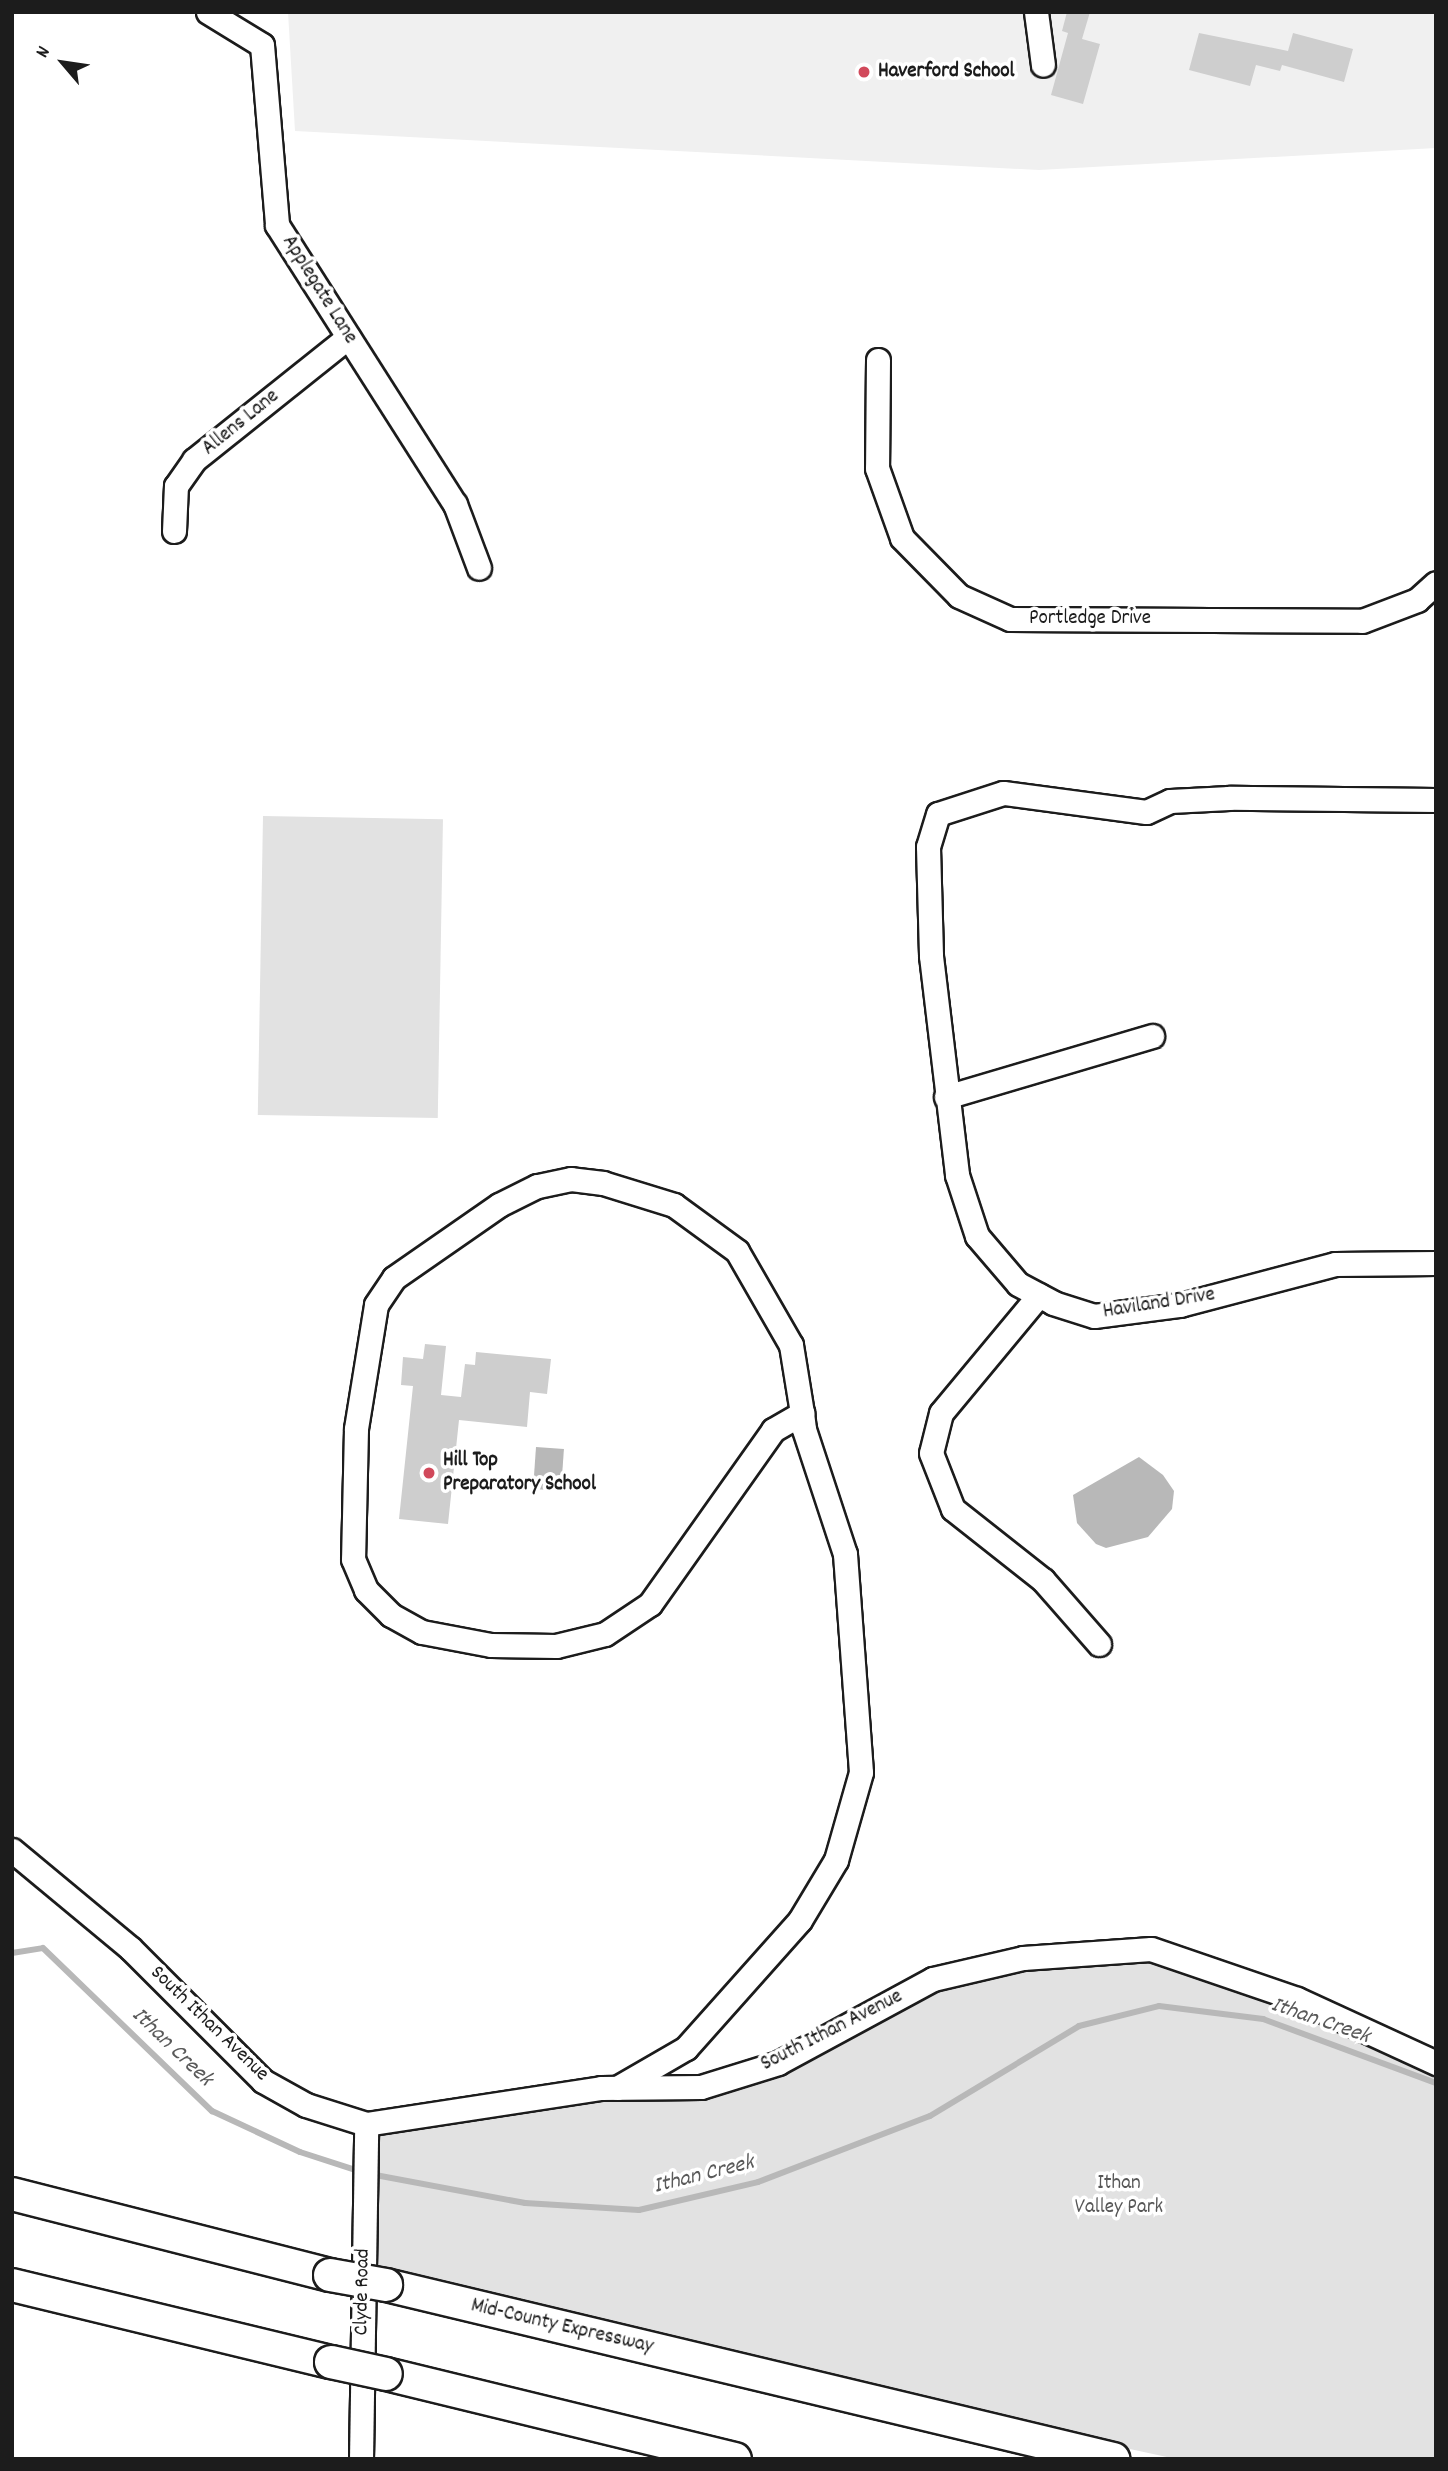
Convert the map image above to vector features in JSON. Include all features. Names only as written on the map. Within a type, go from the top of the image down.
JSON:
[{"type":"highway","name":"Mid-County Expressway","points":[[12,2194],[330,2275],[386,2285],[1113,2459]]},
{"type":"highway","points":[[12,2285],[735,2459]]},
{"type":"street","name":"Applegate Lane","points":[[208,12],[262,45],[277,225],[455,504],[479,568]]},
{"type":"street","points":[[1036,12],[1043,65]]},
{"type":"street","name":"Allens Lane","points":[[174,531],[176,486],[194,460],[348,337]]},
{"type":"street","name":"Portledge Drive","points":[[877,360],[877,468],[902,538],[960,596],[1010,619],[1362,621],[1417,600],[1436,583]]},
{"type":"street","name":"Haviland Drive","points":[[1436,800],[1229,798],[1170,801],[1146,812],[1003,793],[938,814],[928,847],[928,919],[946,1097],[957,1175],[977,1236],[1018,1284],[1038,1295],[1094,1316],[1180,1305],[1335,1264],[1436,1263]]},
{"type":"street","points":[[946,1097],[1152,1036]]},
{"type":"street","points":[[617,2088],[686,2048],[800,1920],[836,1860],[861,1772],[845,1554],[802,1413],[791,1345],[737,1251],[674,1205],[603,1183],[571,1179],[537,1186],[499,1205],[394,1278],[376,1305],[356,1429],[353,1559],[366,1590],[391,1615],[422,1632],[491,1646],[556,1646],[605,1634],[650,1604],[773,1430],[802,1413]]},
{"type":"street","points":[[1038,1295],[941,1413],[931,1453],[953,1509],[1043,1580],[1100,1644]]},
{"type":"street","name":"South Ithan Avenue","points":[[12,1850],[130,1948],[263,2081],[306,2105],[366,2124],[454,2107],[617,2088],[701,2087],[778,2063],[933,1979],[1023,1958],[1151,1949],[1297,1999],[1436,2063]]},
{"type":"street","name":"Clyde Road","points":[[361,2459],[366,2124]]},
{"type":"shaded area","name":"Haverford School","points":[[288,12],[1436,12],[1436,148],[1039,170],[295,131]]},
{"type":"shaded area","points":[[536,1447],[564,1449],[561,1491],[533,1489]]},
{"type":"shaded area","points":[[1139,1457],[1163,1475],[1174,1491],[1172,1509],[1148,1537],[1106,1548],[1096,1544],[1077,1523],[1073,1495]]},
{"type":"green space","points":[[263,816],[443,819],[438,1118],[258,1115]]},
{"type":"green space","name":"Ithan Valley Park","points":[[1151,1949],[1436,2063],[1436,2459],[1176,2459],[350,2279],[366,2124],[701,2087],[933,1979]]},
{"type":"building","points":[[1067,12],[1090,12],[1082,39],[1100,44],[1083,104],[1051,95],[1068,33],[1062,31]]},
{"type":"building","points":[[1199,33],[1288,51],[1293,33],[1353,49],[1344,82],[1282,65],[1280,71],[1256,65],[1250,86],[1189,70]]},
{"type":"building","name":"Hill Top Preparatory School","points":[[425,1344],[446,1346],[441,1395],[461,1397],[465,1364],[475,1365],[476,1352],[551,1359],[547,1394],[530,1392],[527,1427],[459,1420],[448,1524],[399,1519],[413,1386],[401,1385],[403,1357],[423,1359]]},
{"type":"waterway","name":"Ithan Creek","points":[[12,1953],[43,1948],[212,2111],[300,2152],[359,2171]]},
{"type":"waterway","name":"Ithan Creek","points":[[370,2174],[525,2203],[639,2210],[758,2182],[930,2116],[1079,2026],[1159,2006],[1263,2019],[1436,2083]]},
{"type":"place","name":"Haverford School","points":[[864,72]]},
{"type":"place","name":"Hill Top Preparatory School","points":[[429,1473]]}]
